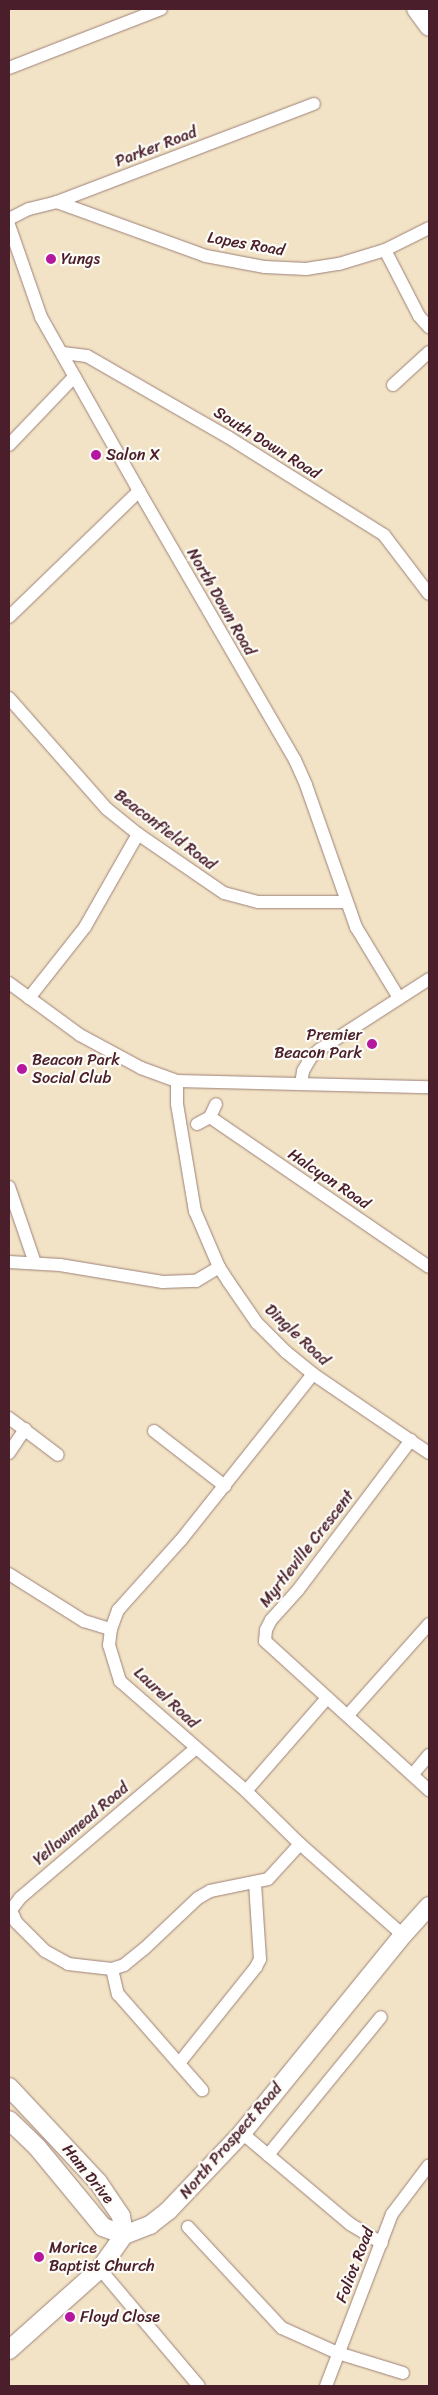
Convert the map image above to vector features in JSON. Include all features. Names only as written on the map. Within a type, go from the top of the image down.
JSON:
[{"type":"street","points":[[9,68],[161,9]]},
{"type":"street","points":[[416,9],[429,27]]},
{"type":"street","name":"Parker Road","points":[[9,219],[29,209],[58,202],[314,104]]},
{"type":"street","name":"Lopes Road","points":[[58,202],[206,256],[264,267],[306,270],[339,264],[385,250],[429,228]]},
{"type":"street","name":"North Down Road","points":[[9,225],[42,317],[139,492],[295,760],[306,785],[346,902],[365,943],[399,998]]},
{"type":"street","points":[[385,250],[419,316],[429,327]]},
{"type":"street","points":[[393,385],[429,352]]},
{"type":"street","name":"South Down Road","points":[[63,354],[87,356],[228,438],[384,535],[429,594]]},
{"type":"street","points":[[9,445],[75,376]]},
{"type":"street","points":[[9,617],[139,492]]},
{"type":"street","name":"Beaconfield Road","points":[[9,698],[106,809],[138,834],[224,893],[258,902],[346,902]]},
{"type":"street","points":[[30,998],[85,927],[138,834]]},
{"type":"street","points":[[301,1084],[303,1071],[311,1057],[319,1050],[429,980]]},
{"type":"street","points":[[9,983],[80,1035],[141,1068],[177,1081],[429,1087]]},
{"type":"street","name":"Dingle Road","points":[[177,1081],[179,1122],[195,1210],[219,1267],[257,1323],[313,1374],[429,1452]]},
{"type":"street","points":[[197,1124],[210,1117],[216,1104]]},
{"type":"street","name":"Halcyon Road","points":[[210,1117],[429,1267]]},
{"type":"street","points":[[9,1187],[35,1263]]},
{"type":"street","points":[[9,1262],[35,1263],[162,1282],[196,1280],[219,1267]]},
{"type":"street","name":"Laurel Road","points":[[313,1374],[180,1541],[118,1610],[111,1629],[109,1645],[120,1681],[246,1791],[300,1844],[403,1935]]},
{"type":"street","points":[[9,1418],[58,1454]]},
{"type":"street","points":[[9,1453],[25,1429]]},
{"type":"street","points":[[154,1431],[225,1486]]},
{"type":"street","name":"Myrtleville Crescent","points":[[411,1440],[298,1590],[271,1620],[266,1630],[265,1641],[429,1790]]},
{"type":"street","points":[[9,1574],[84,1621],[111,1629]]},
{"type":"street","points":[[348,1715],[429,1624]]},
{"type":"street","points":[[246,1791],[327,1698]]},
{"type":"street","name":"Yellowmead Road","points":[[112,1969],[68,1964],[46,1951],[16,1922],[10,1910],[20,1898],[196,1748]]},
{"type":"street","points":[[413,1774],[429,1755]]},
{"type":"street","points":[[202,2090],[180,2062],[118,1994],[112,1969],[124,1965],[144,1949],[198,1898],[210,1892],[268,1879],[300,1844]]},
{"type":"street","points":[[180,2062],[256,1967],[260,1959],[255,1883]]},
{"type":"street","name":"North Prospect Road","points":[[124,2235],[150,2224],[169,2210],[242,2133],[403,1935],[429,1906]]},
{"type":"street","points":[[268,2155],[381,2017]]},
{"type":"street","name":"Ham Drive","points":[[9,2087],[98,2182],[121,2216],[124,2235],[103,2227],[37,2147],[9,2120]]},
{"type":"street","points":[[242,2133],[350,2224],[382,2243]]},
{"type":"street","name":"Foliot Road","points":[[326,2386],[392,2214],[429,2165]]},
{"type":"street","points":[[188,2227],[282,2328],[338,2353],[403,2372]]},
{"type":"street","points":[[9,2350],[100,2270],[124,2235]]},
{"type":"street","points":[[100,2270],[199,2386]]},
{"type":"place","name":"Yungs","points":[[51,259]]},
{"type":"place","name":"Salon X","points":[[96,455]]},
{"type":"place","name":"Premier Beacon Park","points":[[372,1044]]},
{"type":"place","name":"Beacon Park Social Club","points":[[22,1069]]},
{"type":"place","name":"Morice Baptist Church","points":[[39,2257]]},
{"type":"place","name":"Floyd Close","points":[[70,2317]]}]
